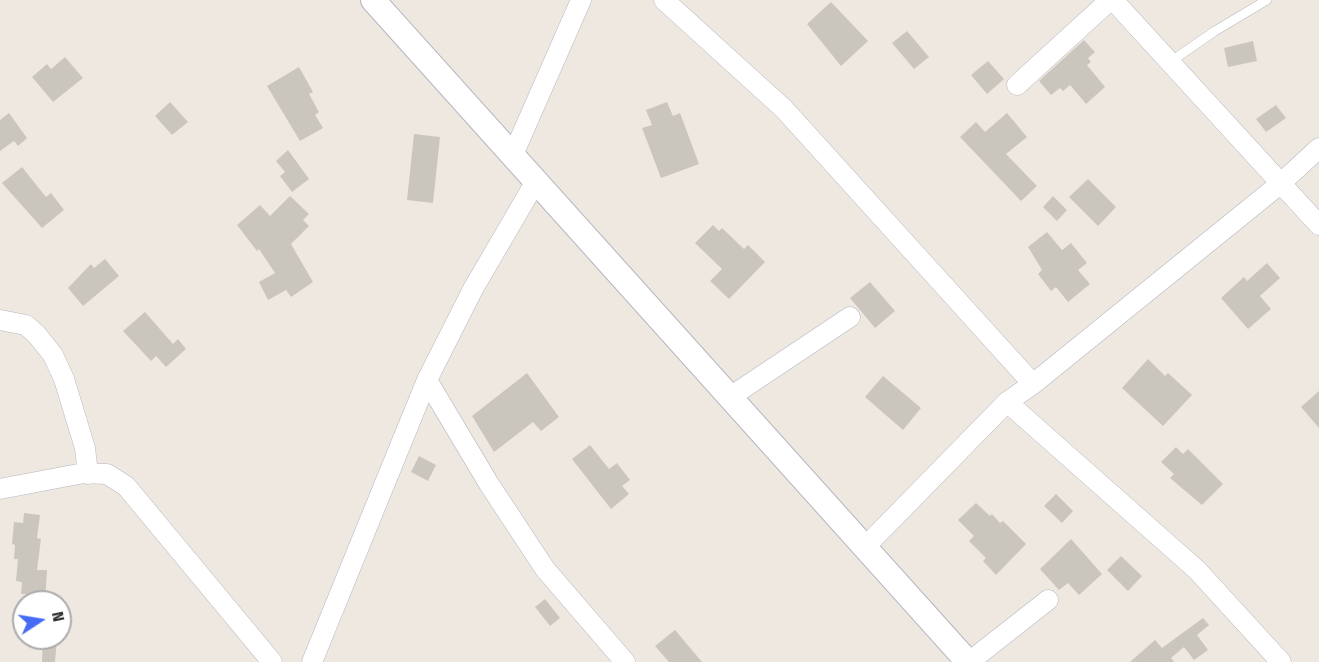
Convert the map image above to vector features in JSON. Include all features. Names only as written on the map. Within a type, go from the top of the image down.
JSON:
[{"type":"street","points":[[373,0],[969,662],[1048,600]]},
{"type":"street","points":[[512,157],[581,0]]},
{"type":"street","points":[[664,0],[784,109],[1033,384]]},
{"type":"street","points":[[1017,85],[1112,0],[1232,127],[1280,184],[1319,225]]},
{"type":"street","points":[[865,547],[1007,402],[1033,384],[1280,184],[1319,148]]},
{"type":"street","points":[[312,662],[427,380],[473,289],[536,181]]},
{"type":"street","points":[[730,397],[850,317]]},
{"type":"street","points":[[0,320],[26,325],[53,355],[64,379],[85,448],[88,474]]},
{"type":"street","points":[[427,380],[489,484],[545,568],[625,662]]},
{"type":"street","points":[[1007,402],[1197,570],[1281,662]]},
{"type":"street","points":[[0,489],[88,474],[107,474],[126,486],[272,662]]},
{"type":"lane","points":[[1170,62],[1215,31],[1267,0]]},
{"type":"building","points":[[831,2],[868,41],[841,66],[807,24]]},
{"type":"building","points":[[907,31],[929,57],[914,69],[892,43]]},
{"type":"building","points":[[1084,40],[1095,52],[1088,58],[1091,62],[1087,65],[1105,87],[1086,104],[1070,85],[1063,91],[1060,88],[1051,95],[1039,81]]},
{"type":"building","points":[[1253,41],[1257,61],[1228,67],[1224,48]]},
{"type":"building","points":[[65,57],[83,78],[53,102],[32,77],[47,64],[51,69]]},
{"type":"building","points":[[988,61],[1004,79],[987,94],[971,75]]},
{"type":"building","points":[[299,67],[313,92],[309,94],[319,112],[315,115],[323,128],[300,141],[267,86]]},
{"type":"building","points":[[170,102],[188,122],[172,135],[155,116]]},
{"type":"building","points":[[667,102],[673,116],[680,113],[699,164],[661,178],[642,128],[652,125],[646,110]]},
{"type":"building","points":[[1276,105],[1286,118],[1266,132],[1256,119]]},
{"type":"building","points":[[9,113],[27,138],[18,146],[14,141],[0,151],[0,120]]},
{"type":"building","points":[[1007,113],[1027,137],[1006,154],[1037,186],[1021,201],[960,137],[976,122],[985,132]]},
{"type":"building","points":[[414,134],[440,137],[433,203],[407,200]]},
{"type":"building","points":[[288,150],[309,179],[292,192],[280,176],[285,172],[276,161]]},
{"type":"building","points":[[22,167],[46,197],[51,193],[64,210],[42,228],[2,183]]},
{"type":"building","points":[[1088,179],[1116,207],[1098,226],[1069,197]]},
{"type":"building","points":[[290,196],[309,214],[303,220],[309,226],[291,244],[313,282],[291,297],[286,290],[268,300],[259,282],[275,273],[259,249],[257,251],[237,225],[260,205],[270,216]]},
{"type":"building","points":[[1053,196],[1067,210],[1057,221],[1043,207]]},
{"type":"building","points":[[713,225],[719,231],[722,228],[744,249],[748,245],[765,262],[729,299],[710,281],[722,269],[695,243]]},
{"type":"building","points":[[1047,232],[1062,250],[1071,243],[1087,263],[1078,270],[1090,284],[1068,302],[1056,287],[1051,291],[1038,274],[1042,270],[1028,247]]},
{"type":"building","points":[[105,259],[119,276],[83,306],[68,288],[91,264],[94,268]]},
{"type":"building","points":[[1267,263],[1280,278],[1260,296],[1271,309],[1248,329],[1221,298],[1244,277],[1247,281]]},
{"type":"building","points":[[870,282],[895,311],[875,328],[850,298]]},
{"type":"building","points":[[145,312],[173,344],[178,339],[186,349],[166,367],[156,356],[151,361],[123,331]]},
{"type":"building","points":[[1148,359],[1165,376],[1168,373],[1192,395],[1163,426],[1122,388]]},
{"type":"building","points":[[527,373],[559,417],[541,431],[533,422],[494,452],[472,416]]},
{"type":"building","points":[[883,376],[921,408],[903,430],[865,397]]},
{"type":"building","points":[[1319,391],[1319,428],[1301,407]]},
{"type":"building","points":[[590,445],[609,469],[617,463],[630,480],[622,486],[629,494],[611,509],[572,459]]},
{"type":"building","points":[[1176,447],[1183,454],[1188,449],[1223,484],[1202,505],[1170,478],[1174,474],[1161,462]]},
{"type":"building","points":[[419,456],[436,465],[428,481],[411,472]]},
{"type":"building","points":[[1056,494],[1073,511],[1062,523],[1044,506]]},
{"type":"building","points":[[976,503],[1000,523],[1003,521],[1026,544],[996,575],[983,561],[986,558],[969,541],[974,536],[958,520]]},
{"type":"building","points":[[24,513],[40,515],[37,538],[41,539],[37,570],[47,570],[46,590],[21,590],[22,582],[16,581],[18,559],[14,559],[15,545],[12,544],[14,522],[23,523]]},
{"type":"building","points":[[1071,539],[1102,574],[1079,595],[1068,583],[1059,590],[1040,569]]},
{"type":"building","points":[[1121,556],[1142,576],[1128,591],[1107,570]]},
{"type":"building","points":[[545,599],[560,618],[550,626],[535,607]]},
{"type":"building","points":[[1203,618],[1209,625],[1197,635],[1208,650],[1194,660],[1184,647],[1171,658],[1174,662],[1130,662],[1155,640],[1162,648]]},
{"type":"building","points":[[675,630],[702,662],[669,662],[655,646]]},
{"type":"building","points":[[42,650],[56,650],[55,662],[42,662]]}]
